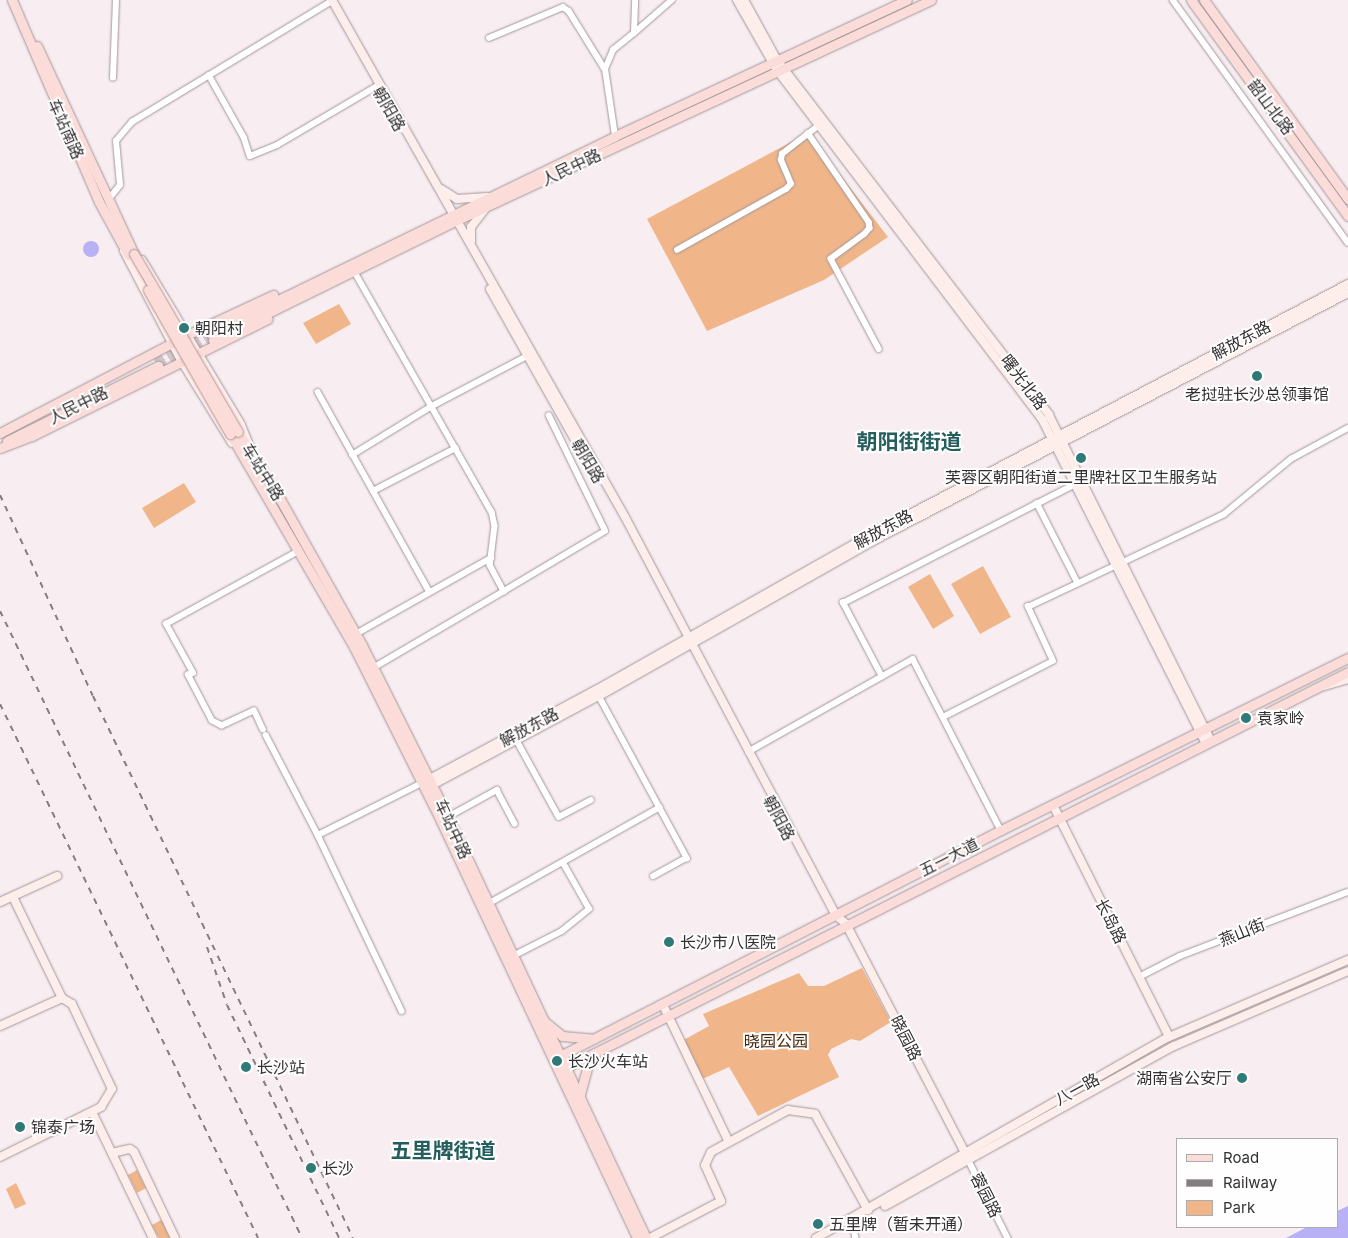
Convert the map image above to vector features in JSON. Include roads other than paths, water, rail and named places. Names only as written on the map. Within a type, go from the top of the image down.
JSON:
[{"type":"main road","name":"车站南路","points":[[12,0],[83,168],[131,254]]},
{"type":"main road","name":"车站南路","points":[[17,0],[108,200],[122,236]]},
{"type":"main road","name":"人民中路","points":[[489,201],[616,136],[907,0]]},
{"type":"main road","name":"人民中路","points":[[211,336],[489,201],[931,0]]},
{"type":"main road","name":"韶山北路","points":[[1191,0],[1348,216]]},
{"type":"main road","name":"韶山北路","points":[[1204,0],[1348,199]]},
{"type":"main road","name":"车站中路","points":[[131,254],[234,433],[356,634],[374,668],[591,1133],[637,1238]]},
{"type":"main road","points":[[0,448],[32,436],[200,354],[356,274],[374,256]]},
{"type":"main road","points":[[0,433],[189,334],[374,256]]},
{"type":"main road","name":"人民中路","points":[[0,438],[156,364],[0,444]]},
{"type":"main road","name":"车站中路","points":[[249,456],[297,552],[355,649],[448,817],[488,904],[509,958],[542,1019],[556,1058]]},
{"type":"main road","name":"五一大道","points":[[556,1058],[597,1039],[1001,830],[1348,658]]},
{"type":"main road","name":"五一大道","points":[[561,1070],[667,1014],[1322,687],[1348,672]]},
{"type":"main road","points":[[542,1019],[562,1036],[597,1039]]},
{"type":"main road","points":[[579,1098],[589,1061],[597,1051]]},
{"type":"main road","name":"车站中路","points":[[561,1070],[579,1098],[591,1133],[646,1238]]},
{"type":"street","points":[[112,78],[116,0]]},
{"type":"street","points":[[634,33],[635,0]]},
{"type":"street","points":[[605,69],[613,50],[672,0]]},
{"type":"street","points":[[737,0],[774,61]]},
{"type":"street","points":[[744,0],[774,61]]},
{"type":"street","points":[[1173,0],[1348,242]]},
{"type":"street","points":[[108,200],[120,185],[116,141],[132,122],[330,1]]},
{"type":"street","name":"朝阳路","points":[[330,1],[529,355],[625,517],[688,641],[834,916],[842,926]]},
{"type":"street","points":[[489,38],[563,7],[569,11],[605,69],[616,136]]},
{"type":"street","name":"曙光北路","points":[[774,61],[1022,378],[1059,440],[1209,743]]},
{"type":"street","name":"曙光北路","points":[[780,69],[818,126],[1059,440]]},
{"type":"street","points":[[209,75],[244,137],[250,156],[277,145],[378,86]]},
{"type":"street","name":"朝阳路","points":[[378,86],[437,184],[453,218],[472,246],[529,355]]},
{"type":"street","points":[[678,250],[786,189],[791,184],[781,160],[782,154],[818,126]]},
{"type":"street","points":[[808,133],[869,222],[870,228],[865,234],[831,259],[879,349]]},
{"type":"street","points":[[437,184],[457,198],[489,201],[471,227],[472,246]]},
{"type":"street","points":[[122,236],[189,334],[242,425],[249,456]]},
{"type":"street","points":[[122,236],[130,266],[171,343],[226,436],[249,456]]},
{"type":"street","points":[[356,274],[492,512],[495,526],[490,565],[504,591]]},
{"type":"street","name":"解放东路","points":[[1059,440],[1348,284]]},
{"type":"street","name":"解放东路","points":[[428,782],[516,738],[598,693],[870,535],[1348,293]]},
{"type":"street","points":[[352,455],[432,406],[529,355]]},
{"type":"street","points":[[318,392],[430,592]]},
{"type":"street","points":[[374,668],[605,531],[549,416]]},
{"type":"street","points":[[943,717],[1053,661],[1028,607],[1223,515],[1291,459],[1348,428]]},
{"type":"street","points":[[373,491],[456,448]]},
{"type":"street","points":[[882,677],[843,603],[1079,482]]},
{"type":"street","points":[[1037,503],[1078,583]]},
{"type":"street","points":[[297,552],[166,624],[193,673],[188,675],[212,720],[222,726],[254,711],[318,835],[402,1011]]},
{"type":"street","points":[[356,634],[491,558]]},
{"type":"street","name":"朝阳路","points":[[688,641],[834,916]]},
{"type":"street","points":[[748,752],[914,659],[1001,830]]},
{"type":"street","points":[[1322,687],[1348,679]]},
{"type":"street","points":[[598,693],[688,858],[654,876]]},
{"type":"street","points":[[516,738],[559,817],[591,800]]},
{"type":"street","points":[[318,835],[428,782]]},
{"type":"street","points":[[448,817],[497,790],[515,824]]},
{"type":"street","name":"长岛路","points":[[1053,805],[1169,1037]]},
{"type":"street","points":[[488,904],[660,807]]},
{"type":"street","points":[[509,958],[562,931],[589,909],[564,865]]},
{"type":"street","points":[[0,902],[57,876]]},
{"type":"street","name":"燕山街","points":[[1139,977],[1180,956],[1348,892]]},
{"type":"street","points":[[0,1157],[101,1107],[112,1089],[72,1004],[62,998],[13,897]]},
{"type":"street","name":"晓园路","points":[[842,926],[967,1157]]},
{"type":"street","name":"八一路","points":[[826,1238],[1169,1037],[1348,960]]},
{"type":"street","name":"八一路","points":[[816,1238],[1174,1046],[1348,971]]},
{"type":"street","points":[[0,1026],[62,998]]},
{"type":"street","points":[[663,1005],[728,1140]]},
{"type":"street","points":[[650,1238],[719,1203],[721,1198],[705,1161],[711,1152],[728,1140],[788,1110],[815,1114],[868,1210]]},
{"type":"street","points":[[92,1112],[154,1238]]},
{"type":"street","points":[[112,1153],[130,1149],[134,1152],[175,1238]]},
{"type":"street","name":"蓉园路","points":[[967,1157],[1008,1238]]},
{"type":"street","points":[[853,1223],[856,1238]]},
{"type":"tunnel","points":[[155,361],[210,333]]},
{"type":"tunnel","points":[[158,366],[213,340]]},
{"type":"railway","points":[[0,495],[93,696],[353,1238]]},
{"type":"railway","points":[[0,611],[302,1238]]},
{"type":"railway","points":[[0,704],[258,1238]]},
{"type":"railway","points":[[207,947],[227,1005],[339,1238]]},
{"type":"place","name":"朝阳村","points":[[184,328]]},
{"type":"place","name":"老挝驻长沙总领事馆","points":[[1257,376]]},
{"type":"place","name":"芙蓉区朝阳街道二里牌社区卫生服务站","points":[[1081,458]]},
{"type":"place","name":"袁家岭","points":[[1246,718]]},
{"type":"place","name":"长沙市八医院","points":[[669,942]]},
{"type":"place","name":"长沙火车站","points":[[557,1061]]},
{"type":"place","name":"长沙站","points":[[246,1067]]},
{"type":"place","name":"湖南省公安厅","points":[[1242,1078]]},
{"type":"place","name":"锦泰广场","points":[[20,1127]]},
{"type":"place","name":"长沙","points":[[311,1168]]},
{"type":"place","name":"五里牌（暂未开通）","points":[[818,1224]]},
{"type":"district","name":"朝阳街街道","points":[[909,442]]},
{"type":"district","name":"五里牌街道","points":[[443,1151]]},
{"type":"park label","name":"晓园公园","points":[[776,1041]]}]
